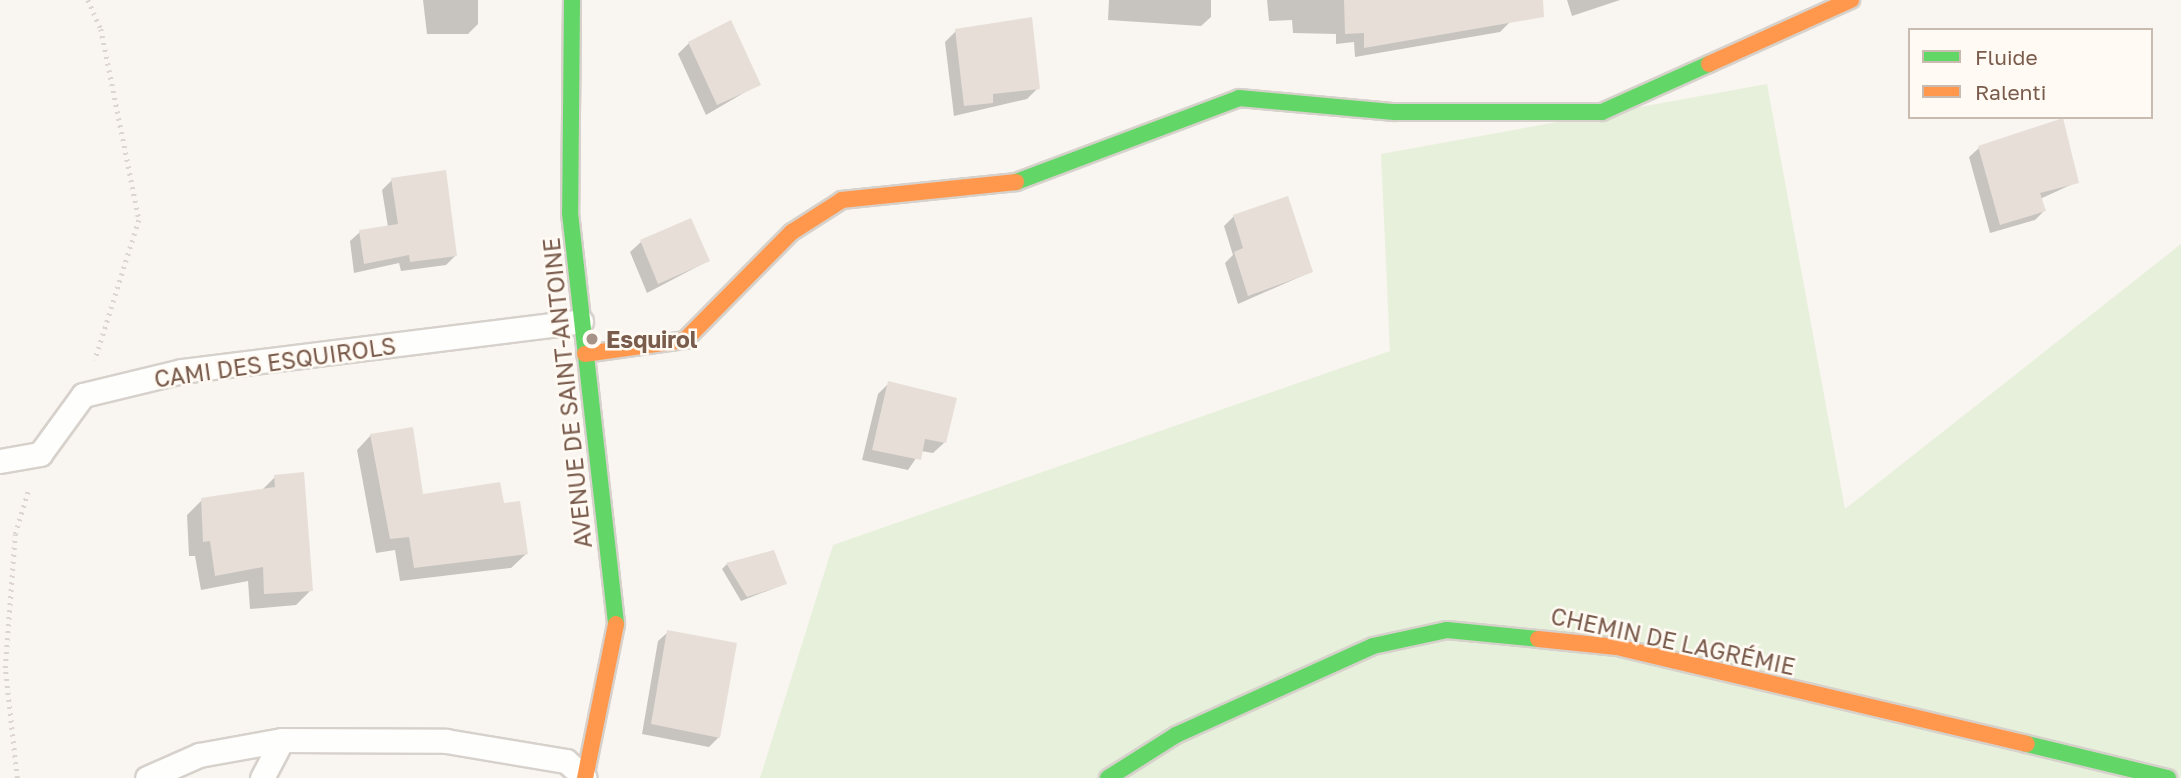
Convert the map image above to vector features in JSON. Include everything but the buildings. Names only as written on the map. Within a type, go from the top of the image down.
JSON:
[{"type":"street","name":"AVENUE DE SAINT-ANTOINE","points":[[572,0],[570,213],[617,621],[585,778]]},
{"type":"street","points":[[585,354],[685,340],[792,232],[842,200],[1004,186],[1239,98],[1394,112],[1602,112],[1851,0]]},
{"type":"street","name":"CHEMIN DE LAGRÉMIE","points":[[1108,778],[1175,735],[1373,646],[1447,630],[1617,647],[2168,778]]},
{"type":"lane","name":"CAMI DES ESQUIROLS","points":[[83,395],[182,371],[581,321]]},
{"type":"lane","points":[[0,461],[40,454],[83,395]]},
{"type":"lane","points":[[147,778],[199,755],[282,740],[446,741],[566,761],[585,778]]},
{"type":"lane","points":[[262,778],[282,740]]},
{"type":"path","points":[[83,395],[139,220],[101,29],[88,0]]},
{"type":"path","points":[[17,778],[6,654],[15,534],[40,454]]},
{"type":"green space","points":[[1767,84],[1845,509],[2181,244],[2181,778],[760,778],[833,545],[1390,351],[1381,154]]},
{"type":"traffic: fast","points":[[572,0],[570,213],[616,624]]},
{"type":"traffic: fast","points":[[1016,182],[1239,98],[1394,112],[1602,112],[1709,64]]},
{"type":"traffic: fast","points":[[1108,778],[1176,735],[1373,646],[1447,630],[1538,639]]},
{"type":"traffic: fast","points":[[2027,744],[2168,778]]},
{"type":"traffic: slow","points":[[1709,64],[1851,0]]},
{"type":"traffic: slow","points":[[585,354],[685,340],[792,232],[842,200],[1016,182]]},
{"type":"traffic: slow","points":[[585,778],[616,624]]},
{"type":"traffic: slow","points":[[1538,639],[1617,647],[2027,744]]},
{"type":"place","name":"Esquirol","points":[[592,339]]}]
